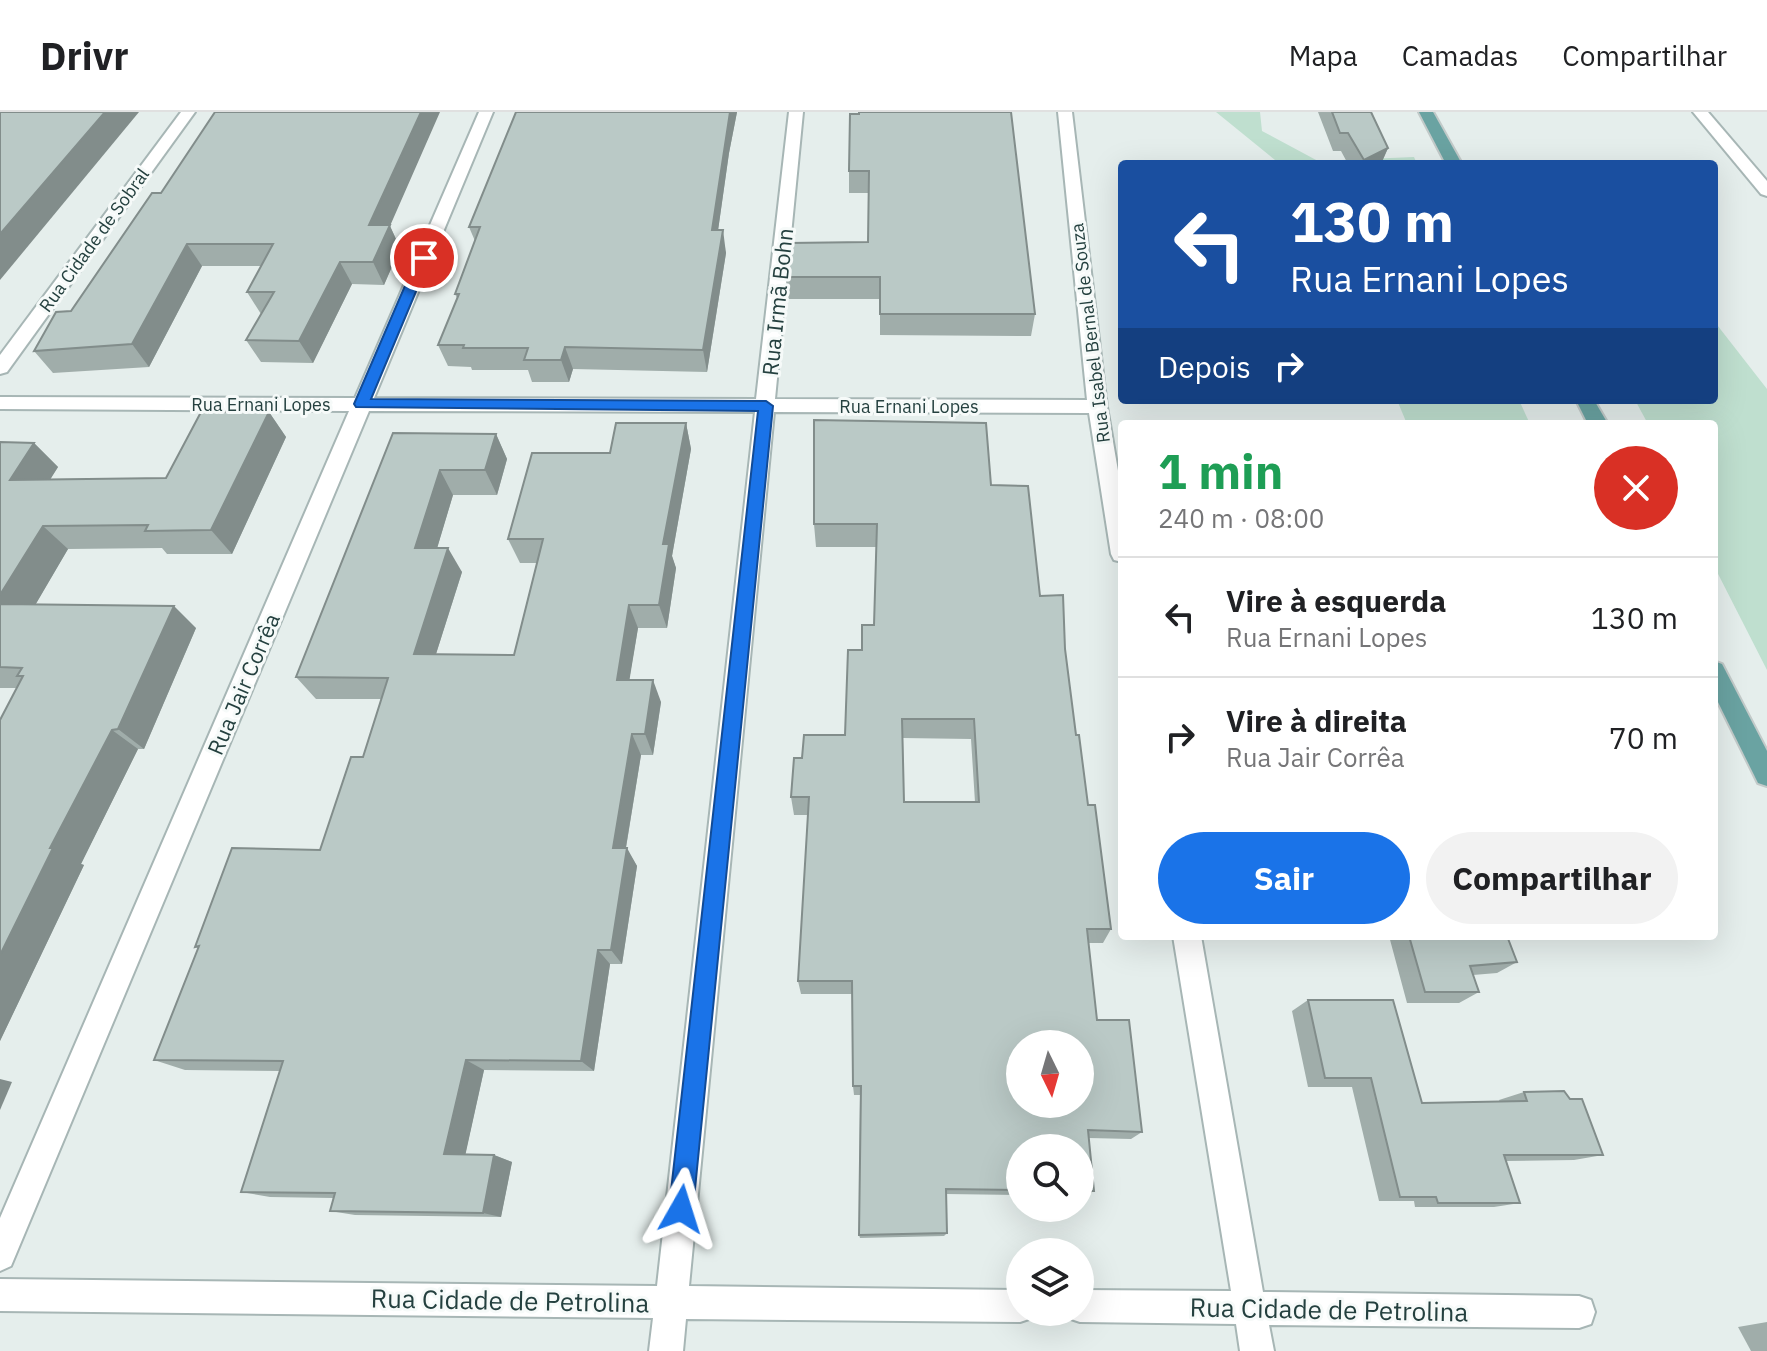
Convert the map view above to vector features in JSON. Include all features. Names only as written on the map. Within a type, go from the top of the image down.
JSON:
[{"type":"main road","points":[[1426,112],[1452,160]]},
{"type":"main road","points":[[1718,679],[1767,775]]},
{"type":"street","name":"Rua Cidade de Sobral","points":[[0,368],[188,112]]},
{"type":"street","name":"Rua Jair Corrêa","points":[[0,1255],[486,112]]},
{"type":"street","name":"Rua Irmã Bohn","points":[[666,1351],[796,112]]},
{"type":"street","name":"Rua Isabel Bernal de Souza","points":[[1065,112],[1097,407],[1118,530]]},
{"type":"street","points":[[1700,112],[1767,191]]},
{"type":"street","name":"Rua Ernani Lopes","points":[[0,403],[1097,407]]},
{"type":"street","points":[[1188,940],[1257,1351]]},
{"type":"street","name":"Rua Cidade de Petrolina","points":[[0,1295],[1006,1306]]},
{"type":"street","name":"Rua Cidade de Petrolina","points":[[1094,1306],[1579,1312]]},
{"type":"green space","points":[[1216,112],[1260,112],[1262,131],[1316,160],[1275,160]]},
{"type":"green space","points":[[1414,157],[1415,160],[1342,160]]},
{"type":"green space","points":[[1718,326],[1767,389],[1767,670],[1718,574],[1718,420],[1646,420],[1637,404],[1718,404]]},
{"type":"green space","points":[[1399,404],[1521,404],[1528,420],[1405,420]]},
{"type":"building","points":[[0,112],[105,112],[0,234]]},
{"type":"building","points":[[215,112],[421,112],[369,225],[390,225],[373,262],[340,262],[299,341],[246,340],[274,292],[247,292],[273,244],[187,244],[132,344],[34,351],[56,312],[71,311],[152,193],[161,193]]},
{"type":"building","points":[[516,112],[730,112],[712,230],[723,230],[703,350],[565,347],[561,360],[524,360],[528,348],[438,345],[459,294],[455,294],[480,227],[469,227]]},
{"type":"building","points":[[1011,112],[1035,314],[880,314],[880,277],[786,277],[789,243],[868,242],[869,171],[849,171],[850,114]]},
{"type":"building","points":[[1332,112],[1371,112],[1388,148],[1364,160],[1348,133],[1340,133]]},
{"type":"building","points":[[201,412],[269,412],[211,530],[145,531],[148,525],[43,526],[0,595],[0,442],[34,443],[10,480],[166,478]]},
{"type":"building","points":[[814,420],[986,423],[991,485],[1028,486],[1040,596],[1063,595],[1065,649],[1076,735],[1079,735],[1088,805],[1095,805],[1111,929],[1087,929],[1097,1020],[1129,1020],[1142,1132],[1088,1130],[1088,1134],[1006,1134],[1006,1190],[946,1189],[947,1233],[859,1235],[861,1086],[853,1086],[852,981],[798,981],[809,797],[791,797],[794,758],[802,758],[804,735],[845,735],[848,650],[862,650],[862,625],[874,625],[877,524],[814,524]],"holes":[[[902,719],[974,719],[979,802],[904,802]]]},
{"type":"building","points":[[616,423],[686,423],[663,544],[669,544],[659,605],[629,605],[617,680],[653,680],[645,734],[632,734],[613,848],[627,848],[611,950],[598,950],[581,1061],[466,1060],[444,1154],[494,1155],[483,1213],[330,1211],[335,1193],[241,1192],[283,1061],[154,1060],[199,946],[195,947],[232,848],[320,850],[351,757],[363,757],[388,678],[296,677],[393,433],[496,434],[485,470],[440,470],[415,548],[448,548],[414,654],[514,655],[543,539],[508,539],[532,453],[610,453]]},
{"type":"building","points":[[0,604],[174,606],[118,729],[112,730],[50,848],[53,848],[0,955],[0,720],[23,676],[17,676],[22,668],[0,667]]},
{"type":"building","points":[[1410,940],[1509,940],[1517,962],[1470,966],[1479,992],[1425,992]]},
{"type":"building","points":[[1308,1000],[1393,1000],[1422,1103],[1527,1101],[1524,1092],[1564,1091],[1570,1099],[1582,1099],[1603,1155],[1504,1155],[1520,1203],[1438,1203],[1436,1197],[1400,1197],[1371,1078],[1325,1078]]},
{"type":"route","points":[[424,258],[362,404],[766,406],[681,1209]]}]
